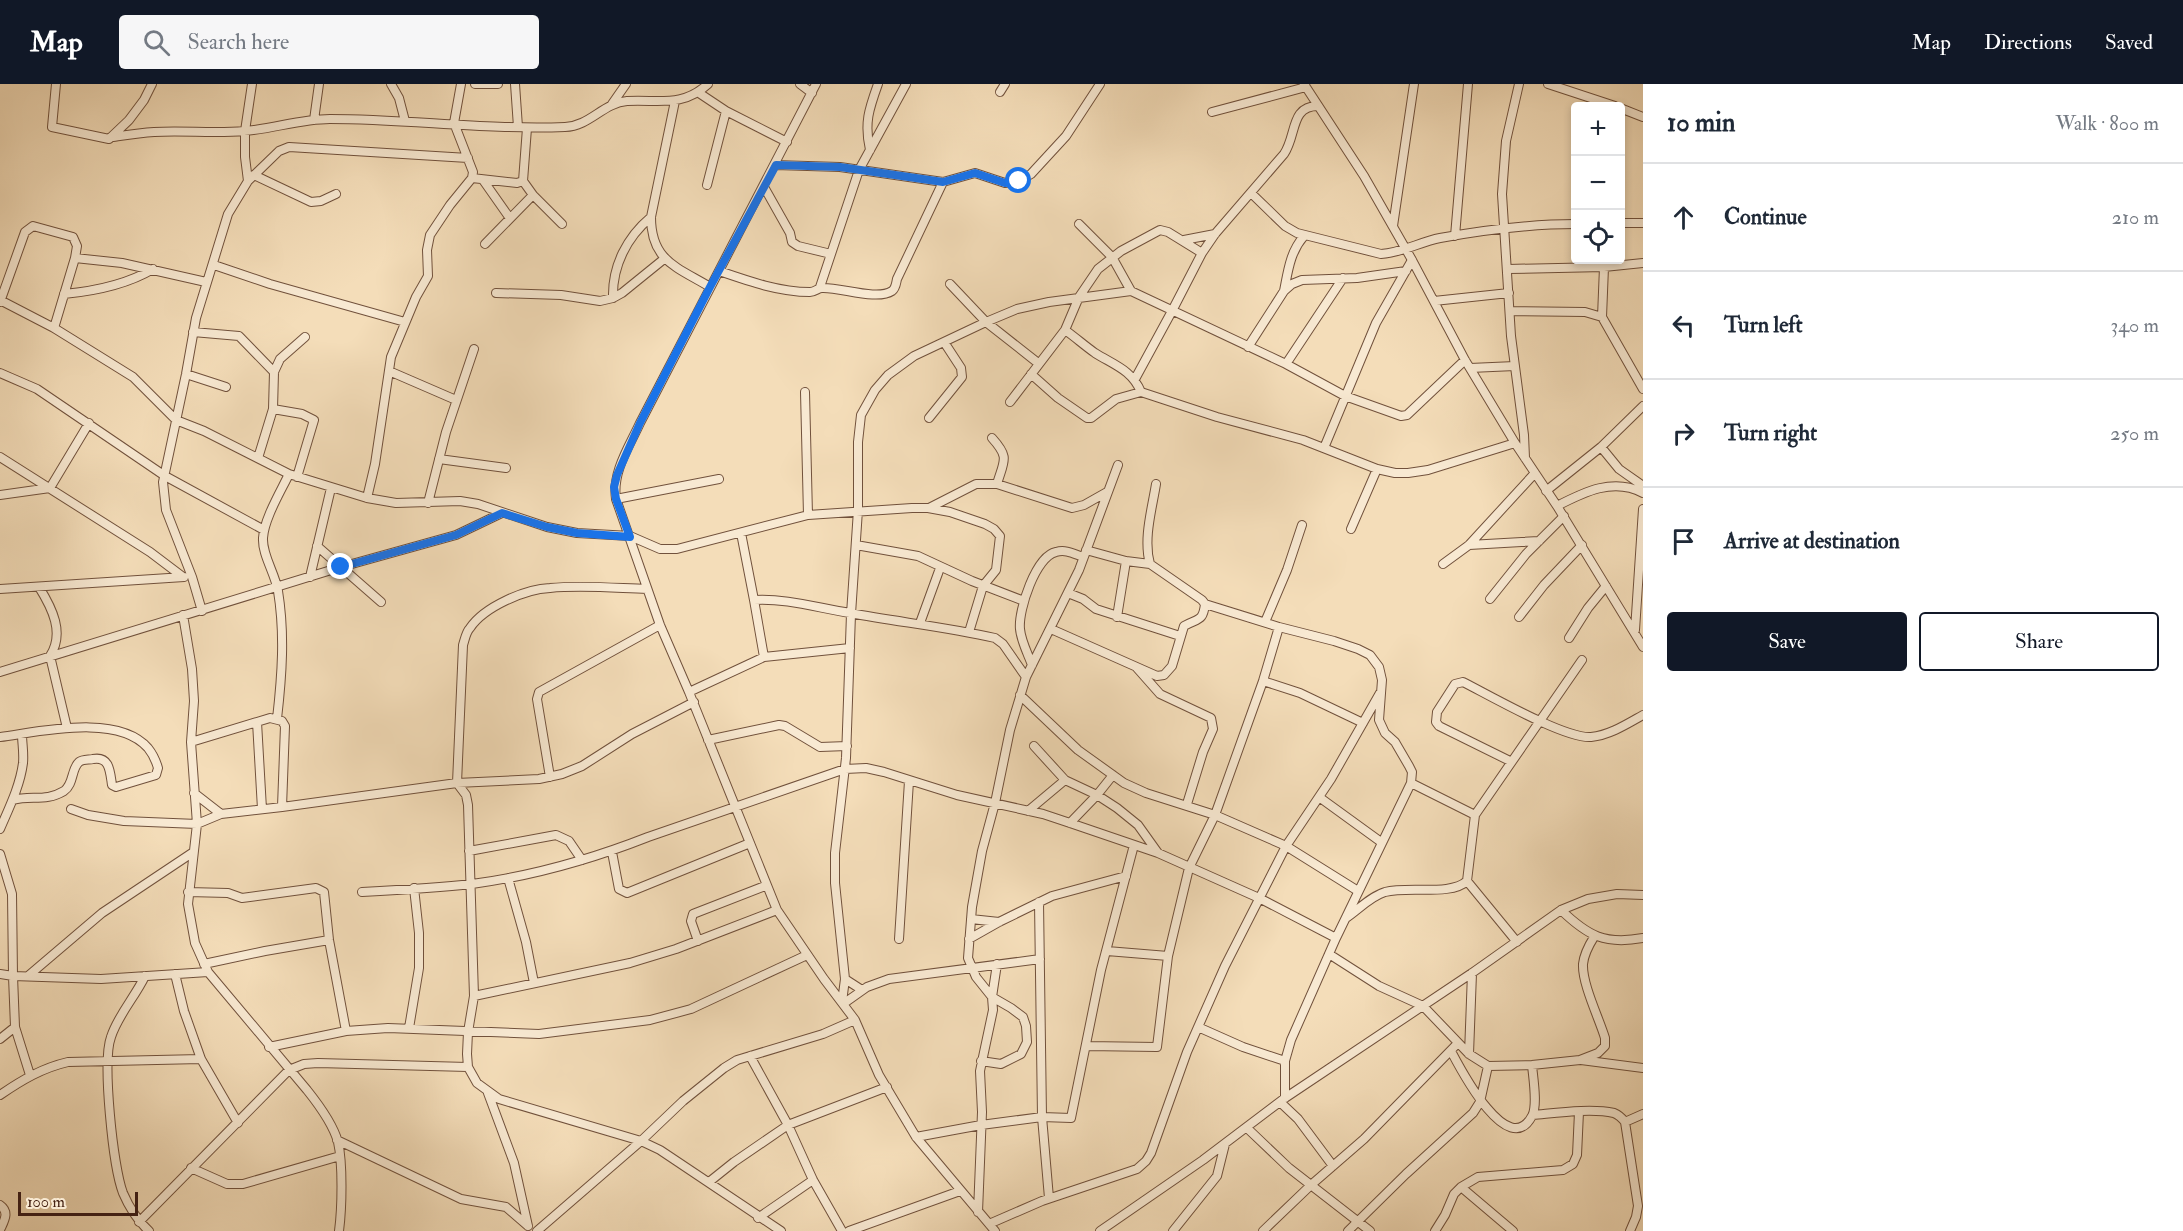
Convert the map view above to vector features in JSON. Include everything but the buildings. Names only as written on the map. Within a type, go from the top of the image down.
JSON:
[{"type":"street","points":[[56,84],[52,127],[104,139],[154,132],[245,131],[314,120],[569,127],[584,123],[612,104],[626,84]]},
{"type":"street","points":[[113,137],[139,107],[152,84]]},
{"type":"street","points":[[248,181],[245,131],[252,84]]},
{"type":"street","points":[[314,120],[319,84]]},
{"type":"street","points":[[390,84],[399,98],[405,121]]},
{"type":"street","points":[[367,498],[389,371],[405,321],[428,276],[427,250],[430,235],[472,178],[473,172],[454,123],[461,84]]},
{"type":"street","points":[[475,84],[498,84]]},
{"type":"street","points":[[515,84],[522,127],[523,181],[533,195],[562,224]]},
{"type":"street","points":[[612,104],[626,101],[675,102],[699,93],[708,84]]},
{"type":"street","points":[[800,84],[812,93]]},
{"type":"street","points":[[816,84],[776,165],[640,423],[614,487],[616,499],[660,625],[694,702],[765,886],[777,910],[855,1020],[879,1075],[916,1137],[992,1228],[1049,1198],[1137,1169],[1146,1161],[1151,1154],[1198,1027],[1225,966],[1286,846],[1319,797],[1380,693]]},
{"type":"street","points":[[870,150],[867,120],[878,84]]},
{"type":"street","points":[[820,287],[859,170],[906,84]]},
{"type":"street","points":[[1000,92],[1005,84]]},
{"type":"street","points":[[776,165],[859,170],[943,182],[975,173],[1005,183],[1019,181],[1031,174],[1074,126],[1100,84]]},
{"type":"street","points":[[1393,226],[1414,84]]},
{"type":"street","points":[[1455,236],[1468,84]]},
{"type":"street","points":[[1519,84],[1506,141],[1503,194],[1510,311],[1526,459]]},
{"type":"street","points":[[1548,84],[1603,102]]},
{"type":"street","points":[[1212,112],[1305,86],[1364,176],[1413,260],[1465,360],[1515,443],[1564,516],[1643,647]]},
{"type":"street","points":[[699,93],[726,111],[787,142]]},
{"type":"street","points":[[675,102],[651,217],[651,231],[664,259],[710,287]]},
{"type":"street","points":[[1135,379],[1202,253],[1215,234],[1291,143],[1297,117],[1302,110],[1309,106],[1318,106]]},
{"type":"street","points":[[1625,110],[1643,117]]},
{"type":"street","points":[[707,185],[726,111]]},
{"type":"street","points":[[202,611],[187,577],[166,510],[164,491],[193,332],[228,214],[248,181],[279,151],[289,147],[468,158]]},
{"type":"street","points":[[255,175],[311,202],[321,201],[336,194]]},
{"type":"street","points":[[472,178],[517,183],[523,181]]},
{"type":"street","points":[[483,180],[509,217]]},
{"type":"street","points":[[719,271],[763,285],[788,290],[812,292],[820,287],[882,294],[894,289],[943,182]]},
{"type":"street","points":[[764,187],[790,233],[792,242],[798,246],[831,254]]},
{"type":"street","points":[[1251,193],[1285,226],[1304,236],[1381,254],[1395,252],[1423,242],[1506,228],[1571,224]]},
{"type":"street","points":[[485,244],[533,195]]},
{"type":"street","points":[[613,298],[614,277],[620,258],[639,227],[651,217]]},
{"type":"street","points":[[1625,223],[1643,223]]},
{"type":"street","points":[[1079,224],[1112,257],[1131,291]]},
{"type":"street","points":[[54,328],[77,246],[73,237],[33,226],[25,232],[0,301],[54,328],[134,377],[176,420],[204,431],[293,475],[331,488],[396,503],[469,502],[547,527],[577,533],[630,537],[660,549],[677,549],[808,515],[858,510],[928,508],[950,512],[985,524],[998,532],[1000,536],[996,570],[982,586],[969,632]]},
{"type":"street","points":[[1010,402],[1065,330],[1079,297],[1098,269],[1112,257],[1160,230],[1184,240],[1202,253]]},
{"type":"street","points":[[1184,240],[1215,234]]},
{"type":"street","points":[[1248,346],[1284,291],[1291,256],[1304,236]]},
{"type":"street","points":[[75,258],[122,263],[206,282]]},
{"type":"street","points":[[496,293],[561,295],[600,301],[613,298],[633,285],[664,259]]},
{"type":"street","points":[[1324,448],[1376,323],[1413,260]]},
{"type":"street","points":[[1508,269],[1604,267],[1643,263]]},
{"type":"street","points":[[214,265],[270,284],[405,321]]},
{"type":"street","points":[[1604,267],[1602,317],[1643,389]]},
{"type":"street","points":[[64,294],[89,292],[122,284],[153,269]]},
{"type":"street","points":[[1284,291],[1302,280],[1357,278],[1406,271]]},
{"type":"street","points":[[1286,364],[1343,278]]},
{"type":"street","points":[[950,284],[986,321],[1038,363]]},
{"type":"street","points":[[842,1003],[845,979],[835,883],[835,853],[847,746],[851,614],[858,510],[858,442],[861,415],[875,390],[888,375],[914,356],[986,321],[1017,309],[1079,297],[1131,291],[1286,364],[1345,396],[1401,416],[1407,415],[1465,360]]},
{"type":"street","points":[[1434,301],[1509,293]]},
{"type":"street","points":[[1510,311],[1585,312],[1602,317]]},
{"type":"street","points":[[1065,330],[1128,372],[1135,379],[1141,392]]},
{"type":"street","points":[[193,332],[239,336],[274,372]]},
{"type":"street","points":[[258,458],[273,409],[274,372],[280,359],[305,337]]},
{"type":"street","points":[[929,418],[962,377],[961,368],[944,342]]},
{"type":"street","points":[[428,503],[456,400],[474,349]]},
{"type":"street","points":[[1470,368],[1515,366]]},
{"type":"street","points":[[389,371],[456,400]]},
{"type":"street","points":[[0,373],[38,389],[165,476],[264,530]]},
{"type":"street","points":[[186,374],[226,387]]},
{"type":"street","points":[[1031,374],[1058,398],[1087,418],[1091,418],[1116,399],[1141,392],[1217,417],[1303,440],[1377,469],[1395,472],[1419,472],[1515,443]]},
{"type":"street","points":[[805,392],[808,515]]},
{"type":"street","points":[[1546,491],[1601,447],[1643,406]]},
{"type":"street","points":[[273,409],[302,414],[314,420],[293,475],[264,530],[263,542],[277,587],[283,643],[278,719]]},
{"type":"street","points":[[50,488],[89,423]]},
{"type":"street","points":[[992,438],[1005,455],[997,484]]},
{"type":"street","points":[[1601,447],[1619,470],[1643,486]]},
{"type":"street","points":[[0,457],[187,577]]},
{"type":"street","points":[[439,459],[506,468]]},
{"type":"street","points":[[981,1061],[1001,1064],[1021,1054],[1027,1042],[1023,1017],[992,997],[971,969],[968,958],[971,919],[982,851],[995,803],[1010,730],[1026,677],[1085,554],[1118,465]]},
{"type":"street","points":[[1351,530],[1377,469]]},
{"type":"street","points":[[1443,564],[1469,545],[1535,473]]},
{"type":"street","points":[[616,499],[719,479]]},
{"type":"street","points":[[928,508],[976,484],[997,484],[1071,508],[1084,505],[1107,492]]},
{"type":"street","points":[[1150,564],[1148,534],[1156,484]]},
{"type":"street","points":[[1557,506],[1577,496],[1607,486],[1620,485],[1643,493]]},
{"type":"street","points":[[0,495],[50,488]]},
{"type":"street","points":[[310,577],[331,488]]},
{"type":"street","points":[[1635,631],[1640,589],[1643,509]]},
{"type":"street","points":[[0,672],[341,567],[456,535],[502,513]]},
{"type":"street","points":[[1490,599],[1539,541],[1564,516]]},
{"type":"street","points":[[1265,622],[1287,570],[1302,525]]},
{"type":"street","points":[[741,533],[764,657]]},
{"type":"street","points":[[1469,545],[1539,541]]},
{"type":"street","points":[[856,545],[918,556],[982,586],[1024,601]]},
{"type":"street","points":[[1519,617],[1544,585],[1582,545]]},
{"type":"street","points":[[317,546],[381,602]]},
{"type":"street","points":[[1032,665],[1019,628],[1024,601],[1040,563],[1055,552],[1065,551],[1150,564],[1205,604],[1358,649],[1370,656],[1379,667],[1382,680],[1379,720],[1385,733],[1395,742],[1409,766],[1412,772],[1411,783],[1336,938],[1291,1040],[1285,1061],[1283,1100],[1333,1166]]},
{"type":"street","points":[[1117,617],[1126,561]]},
{"type":"street","points":[[920,623],[940,568]]},
{"type":"street","points":[[0,589],[187,577]]},
{"type":"street","points":[[1569,638],[1606,586]]},
{"type":"street","points":[[39,587],[50,606],[56,623],[57,639],[50,656],[67,728]]},
{"type":"street","points":[[647,589],[548,588],[494,605],[469,628],[462,645],[457,783],[466,795],[468,806],[474,996],[468,1032],[468,1067],[477,1083],[499,1099],[641,1141],[660,1150],[777,1230]]},
{"type":"street","points":[[1068,593],[1083,599],[1096,609],[1180,636]]},
{"type":"street","points":[[754,600],[767,599],[851,614],[920,623],[995,638],[1003,644],[1026,677]]},
{"type":"street","points":[[1051,629],[1157,676],[1164,675],[1172,666],[1184,627],[1200,620],[1205,604]]},
{"type":"street","points":[[183,615],[193,680],[191,742],[197,824],[188,892],[189,920],[195,943],[208,972],[320,1107],[337,1140],[340,1156],[339,1231]]},
{"type":"street","points":[[550,777],[537,699],[539,692],[660,625]]},
{"type":"street","points":[[1086,1046],[1157,1047],[1168,956],[1189,868],[1215,815],[1263,681],[1279,627]]},
{"type":"street","points":[[689,692],[764,657],[850,648]]},
{"type":"street","points":[[1345,919],[1378,895],[1386,892],[1409,889],[1449,890],[1461,887],[1467,881],[1475,815],[1510,761],[1582,660]]},
{"type":"street","points":[[1136,667],[1160,694],[1211,718],[1213,723],[1213,729],[1203,752],[1187,804]]},
{"type":"street","points":[[1263,681],[1300,693],[1364,723]]},
{"type":"street","points":[[1510,761],[1438,726],[1437,712],[1455,684],[1463,682],[1540,721],[1577,735],[1590,737],[1608,732],[1643,715]]},
{"type":"street","points":[[1020,695],[1078,750],[1113,775],[1146,793],[1187,804],[1286,846],[1358,891]]},
{"type":"street","points":[[71,809],[88,815],[124,821],[197,824],[221,814],[457,783],[550,777],[582,766],[632,734],[694,702]]},
{"type":"street","points":[[191,742],[270,718],[278,719],[285,726],[282,807]]},
{"type":"street","points":[[257,722],[262,809]]},
{"type":"street","points":[[708,740],[779,725],[785,726],[820,747],[847,746]]},
{"type":"street","points":[[0,737],[67,728],[110,728],[136,738],[147,747],[155,760],[158,771],[156,775],[116,787],[112,785],[108,763],[105,760],[98,758],[81,761],[77,765],[70,786],[63,791],[41,799],[13,800]]},
{"type":"street","points":[[0,829],[13,800],[23,760],[22,734]]},
{"type":"street","points":[[1034,746],[1065,780],[1097,795],[1138,825],[1158,854]]},
{"type":"street","points":[[362,892],[471,884],[508,878],[582,860],[612,852],[845,769],[866,768],[957,795],[1070,823],[1134,845],[1259,898],[1336,938]]},
{"type":"street","points":[[1070,823],[1113,775]]},
{"type":"street","points":[[1028,811],[1065,780]]},
{"type":"street","points":[[899,939],[909,781]]},
{"type":"street","points":[[1411,783],[1475,815]]},
{"type":"street","points":[[194,793],[221,814]]},
{"type":"street","points":[[1319,797],[1381,842]]},
{"type":"street","points":[[469,851],[556,835],[569,841],[582,860]]},
{"type":"street","points":[[612,852],[619,889],[627,893],[750,843]]},
{"type":"street","points":[[916,1137],[981,1125],[1041,1117],[1068,1119],[1072,1116],[1101,970],[1134,845]]},
{"type":"street","points":[[28,976],[102,913],[192,853]]},
{"type":"street","points":[[0,854],[12,894],[15,1027],[30,1075]]},
{"type":"street","points":[[969,939],[1039,902],[1126,876]]},
{"type":"street","points":[[508,878],[534,983]]},
{"type":"street","points":[[1467,881],[1517,942]]},
{"type":"street","points":[[698,941],[691,921],[693,914],[765,886]]},
{"type":"street","points":[[188,892],[228,893],[242,898],[316,888],[321,890],[325,895],[329,940],[346,1030]]},
{"type":"street","points":[[409,1028],[419,968],[419,933],[414,888]]},
{"type":"street","points":[[1100,1231],[1225,1144],[1283,1100],[1424,1006],[1561,910],[1588,899],[1617,894],[1643,895]]},
{"type":"street","points":[[1039,902],[1041,1117],[1049,1198]]},
{"type":"street","points":[[474,996],[630,963],[698,941],[777,910]]},
{"type":"street","points":[[1561,910],[1577,926],[1594,937],[1612,940],[1643,938]]},
{"type":"street","points":[[971,919],[999,922]]},
{"type":"street","points":[[1580,1060],[1598,1053],[1605,1046],[1605,1038],[1586,983],[1583,964],[1586,951],[1594,937]]},
{"type":"street","points":[[204,963],[329,940]]},
{"type":"street","points":[[1107,951],[1168,956]]},
{"type":"street","points":[[1329,954],[1379,986],[1424,1006],[1468,1054],[1488,1066],[1532,1065],[1580,1060],[1643,1068]]},
{"type":"street","points":[[269,1047],[346,1030],[409,1028],[539,1034],[650,1020],[691,1009],[807,955]]},
{"type":"street","points":[[842,1003],[878,982],[912,974],[971,969],[1040,959]]},
{"type":"street","points":[[978,1212],[981,1061],[991,1026],[997,964]]},
{"type":"street","points":[[0,974],[101,979],[208,972]]},
{"type":"street","points":[[1468,1054],[1472,973]]},
{"type":"street","points":[[175,974],[184,1011],[201,1059],[238,1123]]},
{"type":"street","points":[[145,976],[110,1039],[108,1062],[114,1157],[123,1193],[139,1222],[149,1231]]},
{"type":"street","points":[[845,979],[862,990]]},
{"type":"street","points":[[537,1231],[641,1141],[683,1101],[724,1068],[737,1060],[823,1034],[855,1020]]},
{"type":"street","points":[[0,1038],[15,1027]]},
{"type":"street","points":[[1198,1027],[1243,1047],[1285,1061]]},
{"type":"street","points":[[1263,1231],[1364,1139],[1458,1043]]},
{"type":"street","points":[[1451,1051],[1480,1102],[1508,1127],[1515,1128],[1524,1125],[1533,1115],[1532,1065]]},
{"type":"street","points":[[750,1056],[788,1125],[813,1180],[842,1231]]},
{"type":"street","points":[[0,1095],[30,1075],[50,1066],[68,1062],[201,1059]]},
{"type":"street","points":[[139,1222],[289,1070],[304,1064],[318,1063],[468,1067]]},
{"type":"street","points":[[1348,1231],[1473,1113],[1480,1102],[1488,1066]]},
{"type":"street","points":[[709,1182],[788,1125],[887,1087]]},
{"type":"street","points":[[488,1093],[514,1162],[529,1228]]},
{"type":"street","points":[[1533,1115],[1579,1112],[1620,1115],[1625,1122],[1640,1215],[1630,1231]]},
{"type":"street","points":[[1435,1231],[1454,1194],[1478,1177],[1563,1170],[1574,1164],[1577,1155],[1579,1112]]},
{"type":"street","points":[[1625,1122],[1643,1114]]},
{"type":"street","points":[[1247,1128],[1289,1168],[1370,1231]]},
{"type":"street","points":[[337,1140],[461,1199],[506,1207],[529,1228]]},
{"type":"street","points":[[1173,1231],[1217,1176],[1225,1144]]},
{"type":"street","points":[[191,1168],[217,1181],[227,1184],[243,1184],[340,1156]]},
{"type":"street","points":[[758,1218],[813,1180]]},
{"type":"street","points":[[1461,1187],[1513,1231]]},
{"type":"street","points":[[849,1231],[960,1191]]},
{"type":"street","points":[[0,1205],[7,1214],[0,1230]]},
{"type":"route","points":[[341,567],[456,535],[502,513],[547,527],[577,533],[630,537],[616,499],[614,487],[617,475],[640,423],[776,165],[840,167],[943,182],[975,173],[1005,183],[1019,181]]}]
